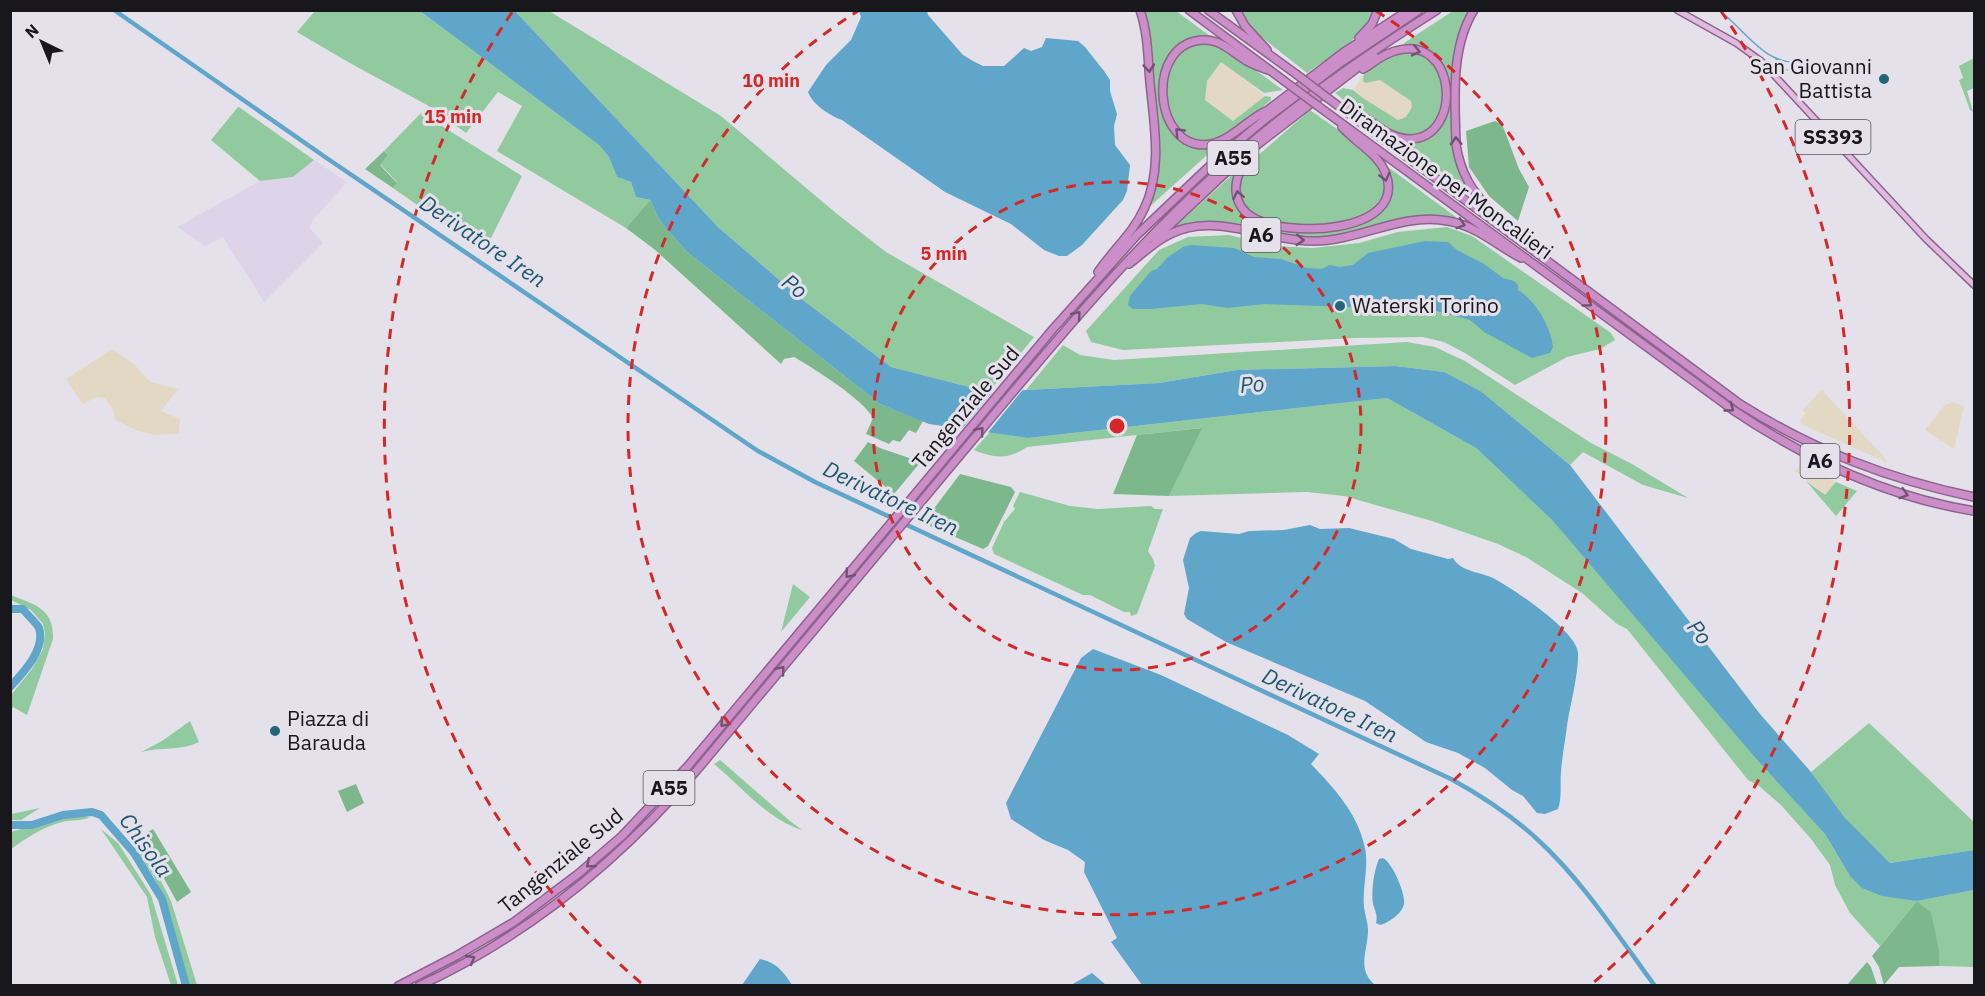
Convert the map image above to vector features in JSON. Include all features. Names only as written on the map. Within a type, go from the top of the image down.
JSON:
[{"type":"highway","points":[[1084,294],[1101,266],[1132,230],[1144,210],[1151,191],[1156,145],[1145,33],[1140,10]]},
{"type":"highway","name":"Diramazione per Moncalieri","points":[[1189,10],[1762,430],[1827,465],[1901,493],[1974,512]]},
{"type":"highway","name":"Diramazione per Moncalieri","points":[[1208,10],[1740,404],[1805,442],[1841,458],[1893,477],[1974,497]]},
{"type":"highway","points":[[1236,10],[1245,26],[1262,43],[1269,55]]},
{"type":"highway","points":[[1344,52],[1370,27],[1378,10]]},
{"type":"highway","points":[[1215,161],[1242,132],[1266,111],[1344,52],[1409,10]]},
{"type":"highway","name":"Tangenziale Sud","points":[[398,986],[514,922],[562,887],[622,836],[688,766],[1053,329],[1137,235],[1215,161],[1318,79],[1419,10]]},
{"type":"highway","name":"Tangenziale Sud","points":[[419,986],[470,959],[536,918],[591,876],[637,834],[697,770],[1062,332],[1158,227],[1222,167],[1308,98],[1391,39],[1437,10]]},
{"type":"highway","points":[[1474,10],[1464,26],[1457,53],[1456,144],[1465,178],[1473,192],[1503,227]]},
{"type":"highway","name":"A55","points":[[1273,132],[1391,39]]},
{"type":"highway","points":[[1266,111],[1217,142],[1205,145],[1193,143],[1179,134],[1167,116],[1163,102],[1163,80],[1168,63],[1176,52],[1187,44],[1204,40],[1216,41],[1244,59],[1270,71]]},
{"type":"highway","points":[[1340,106],[1354,111],[1394,136],[1413,139],[1434,128],[1446,102],[1446,85],[1440,67],[1433,58],[1419,50],[1392,52],[1344,78]]},
{"type":"highway","points":[[1273,132],[1247,160],[1238,174],[1236,192],[1243,209],[1257,221],[1280,226],[1317,229],[1345,225],[1365,219],[1380,208],[1387,196],[1387,181],[1378,160],[1347,134],[1335,118]]},
{"type":"highway","points":[[1129,264],[1201,195],[1273,132]]},
{"type":"highway","name":"A6","points":[[1092,298],[1129,264],[1167,235],[1202,225],[1226,226],[1287,240],[1315,241],[1345,237],[1426,218],[1448,220],[1467,226],[1541,269]]},
{"type":"main road","name":"SS393","points":[[1677,10],[1736,43],[1761,61],[1926,239],[1974,285]]},
{"type":"shaded area","points":[[1221,61],[1265,96],[1233,121],[1205,100],[1207,81]]},
{"type":"shaded area","points":[[1363,74],[1363,80],[1379,79],[1411,101],[1412,107],[1406,117],[1398,120],[1354,90]]},
{"type":"shaded area","points":[[314,160],[347,182],[312,221],[310,228],[323,243],[264,302],[223,237],[206,246],[177,227],[260,181],[293,177]]},
{"type":"shaded area","points":[[112,349],[134,364],[150,382],[178,389],[161,411],[180,419],[179,434],[155,435],[138,431],[115,420],[113,410],[105,398],[96,397],[83,404],[66,379]]},
{"type":"shaded area","points":[[1822,390],[1888,463],[1801,424],[1800,421],[1806,413],[1803,410]]},
{"type":"shaded area","points":[[1952,402],[1964,406],[1954,449],[1925,430],[1944,406]]},
{"type":"shaded area","points":[[1801,465],[1836,482],[1825,495],[1795,471]]},
{"type":"green space","points":[[315,11],[420,11],[599,145],[609,157],[617,177],[631,182],[636,197],[650,200],[626,228],[497,151],[522,106],[498,92],[466,133],[427,105],[297,32]]},
{"type":"green space","points":[[515,11],[549,11],[721,116],[837,214],[886,252],[1034,337],[989,392],[891,367],[799,297],[718,227]]},
{"type":"green space","points":[[1143,11],[1176,11],[1210,36],[1188,39],[1176,48],[1161,74],[1159,90],[1160,106],[1173,133],[1184,143],[1192,146],[1216,147],[1148,208],[1156,185],[1158,164]]},
{"type":"green space","points":[[1240,11],[1374,11],[1363,30],[1355,38],[1307,73],[1250,28]]},
{"type":"green space","points":[[1453,11],[1469,11],[1461,25],[1455,47],[1453,140],[1458,170],[1467,191],[1402,143],[1432,134],[1442,123],[1448,109],[1450,93],[1448,78],[1442,64],[1433,53],[1421,46],[1404,43]]},
{"type":"green space","points":[[1203,43],[1226,49],[1283,90],[1264,93],[1221,62],[1207,81],[1205,100],[1233,121],[1265,96],[1271,97],[1271,100],[1229,133],[1215,140],[1200,141],[1187,136],[1177,127],[1166,99],[1166,84],[1175,58],[1188,48]]},
{"type":"green space","points":[[1402,52],[1421,56],[1434,66],[1441,81],[1443,97],[1440,113],[1431,126],[1418,134],[1401,135],[1384,129],[1335,93],[1343,88],[1353,90],[1398,120],[1406,117],[1412,107],[1411,101],[1380,80],[1365,83],[1363,80],[1364,72]]},
{"type":"green space","points":[[1974,58],[1974,88],[1967,91],[1973,112],[1970,110],[1959,80],[1963,78],[1959,66]]},
{"type":"green space","points":[[238,107],[314,160],[293,177],[260,181],[211,140]]},
{"type":"green space","points":[[1310,110],[1356,143],[1378,165],[1384,187],[1380,202],[1368,213],[1350,220],[1328,224],[1284,224],[1265,220],[1252,214],[1243,204],[1240,191],[1240,184],[1247,165]]},
{"type":"green space","points":[[421,113],[522,176],[484,252],[393,188],[397,182],[380,164],[388,155],[384,151]]},
{"type":"green space","points":[[1495,121],[1502,124],[1519,169],[1529,187],[1518,221],[1489,196],[1469,167],[1466,131]]},
{"type":"green space","points":[[384,151],[388,155],[380,165],[397,183],[393,188],[365,169]]},
{"type":"green space","points":[[1388,167],[1456,217],[1404,219],[1343,235],[1316,238],[1282,235],[1221,222],[1176,226],[1233,174],[1237,206],[1244,216],[1254,223],[1286,230],[1323,230],[1356,225],[1374,217],[1387,202],[1390,188]]},
{"type":"green space","points":[[650,200],[660,221],[687,252],[880,404],[923,421],[916,433],[909,430],[900,442],[893,440],[889,444],[866,434],[873,418],[868,410],[849,393],[794,357],[784,359],[781,364],[654,249],[626,228]]},
{"type":"green space","name":"Waterski Torino","points":[[1447,227],[1472,236],[1611,333],[1615,340],[1600,349],[1567,357],[1515,385],[1444,342],[1423,337],[1355,338],[1123,350],[1091,342],[1086,331],[1159,250],[1188,237],[1229,235],[1274,246],[1313,248],[1359,243],[1398,232]]},
{"type":"green space","points":[[1407,342],[1435,347],[1465,361],[1591,443],[1632,464],[1688,498],[1643,485],[1583,452],[1570,465],[1482,392],[1443,372],[1395,366],[1237,370],[1159,383],[1026,390],[1063,345],[1080,355],[1114,360]]},
{"type":"green space","points":[[1387,398],[1476,448],[1552,520],[1825,834],[1850,876],[1917,901],[1880,946],[1850,913],[1835,885],[1830,865],[1811,839],[1781,805],[1759,786],[1748,780],[1627,629],[1617,624],[1582,593],[1526,557],[1498,544],[1432,521],[1344,496],[1307,492],[1169,496],[1201,428],[1027,447],[1007,456],[988,455],[974,450],[990,432],[1028,438]]},
{"type":"green space","points":[[1202,428],[1169,496],[1113,494],[1137,435]]},
{"type":"green space","points":[[868,442],[918,461],[919,464],[894,494],[854,461]]},
{"type":"green space","points":[[960,474],[1011,487],[1015,492],[988,546],[983,549],[923,523]]},
{"type":"green space","points":[[1806,481],[1825,495],[1836,482],[1857,491],[1836,516]]},
{"type":"green space","points":[[1020,492],[1070,506],[1098,509],[1151,506],[1155,509],[1163,509],[1148,551],[1155,566],[1137,614],[1131,616],[1130,612],[1124,612],[1090,595],[1083,595],[994,554],[992,548],[1004,522],[1015,509],[1013,506]]},
{"type":"green space","points":[[793,584],[810,597],[781,632]]},
{"type":"green space","points":[[11,595],[41,609],[50,620],[52,629],[53,639],[27,715],[13,707],[11,711],[11,695],[32,669],[43,649],[45,634],[43,624],[31,610],[11,600]]},
{"type":"green space","points":[[190,721],[199,742],[185,747],[141,752],[162,741]]},
{"type":"green space","points":[[1869,723],[1974,822],[1974,850],[1890,863],[1843,817],[1811,772]]},
{"type":"green space","points":[[720,760],[802,830],[778,819],[755,802],[714,764]]},
{"type":"green space","points":[[356,784],[364,803],[347,812],[338,791]]},
{"type":"green space","points":[[40,808],[21,820],[11,820],[11,814]]},
{"type":"green space","points":[[63,817],[90,817],[65,821],[48,827],[11,849],[11,832]]},
{"type":"green space","points":[[101,829],[118,843],[151,895],[178,985],[171,985],[155,937],[147,897]]},
{"type":"green space","points":[[153,829],[191,892],[177,902],[155,862],[138,838]]},
{"type":"green space","points":[[134,841],[158,875],[171,901],[197,985],[189,985],[166,902],[154,877],[137,851]]},
{"type":"green space","points":[[1974,890],[1974,967],[1939,966],[1939,950],[1917,901]]},
{"type":"green space","points":[[1917,901],[1931,913],[1939,950],[1939,966],[1899,967],[1884,985],[1879,967],[1872,956]]},
{"type":"green space","points":[[1867,962],[1877,985],[1847,985]]},
{"type":"water","name":"Po","points":[[420,11],[515,11],[718,227],[799,297],[891,367],[989,392],[1159,383],[1237,370],[1395,366],[1444,372],[1482,392],[1570,465],[1760,714],[1811,772],[1844,817],[1890,863],[1974,850],[1974,890],[1917,901],[1882,896],[1862,888],[1850,876],[1825,834],[1753,755],[1552,520],[1476,448],[1387,398],[1028,438],[929,424],[880,404],[687,252],[660,221],[650,200],[636,197],[631,182],[617,177],[609,157],[599,145]]},
{"type":"water","points":[[859,11],[927,11],[963,55],[983,66],[1004,66],[1024,48],[1031,51],[1042,47],[1046,38],[1078,41],[1110,80],[1110,91],[1117,114],[1114,126],[1115,145],[1130,165],[1127,191],[1123,200],[1082,245],[1067,256],[1059,256],[1044,250],[1011,224],[945,192],[842,120],[822,109],[808,92],[826,65],[851,40],[861,17]]},
{"type":"water","points":[[1425,241],[1448,242],[1503,278],[1514,281],[1518,285],[1518,290],[1531,301],[1546,323],[1552,339],[1553,347],[1550,353],[1532,358],[1484,332],[1470,320],[1433,310],[1265,304],[1227,308],[1202,304],[1133,309],[1128,305],[1130,296],[1151,271],[1157,269],[1168,257],[1183,247],[1191,245],[1234,248],[1254,257],[1281,259],[1307,268],[1322,269],[1330,265],[1340,267],[1353,265],[1368,253]]},
{"type":"water","points":[[1310,525],[1320,529],[1349,528],[1394,539],[1411,549],[1448,559],[1453,558],[1461,566],[1493,578],[1514,591],[1567,633],[1575,644],[1578,661],[1563,755],[1558,809],[1545,814],[1537,813],[1523,796],[1485,768],[1458,753],[1426,742],[1365,701],[1226,642],[1187,619],[1184,614],[1189,588],[1183,560],[1190,538],[1196,533],[1201,531],[1239,534]]},
{"type":"water","points":[[1093,649],[1161,675],[1288,735],[1319,754],[1311,764],[1337,793],[1351,813],[1365,848],[1364,907],[1368,938],[1364,966],[1369,979],[1375,985],[1142,985],[1111,942],[1117,938],[1084,872],[1085,862],[1068,850],[1044,840],[1011,819],[1006,803],[1081,658]]},
{"type":"water","points":[[1383,858],[1398,879],[1404,904],[1394,918],[1380,925],[1376,923],[1372,893],[1377,864],[1379,859]]},
{"type":"water","points":[[760,959],[771,962],[779,968],[792,985],[742,985]]},
{"type":"water","points":[[1092,973],[1106,985],[1071,985]]},
{"type":"pier","points":[[1025,387],[986,435],[960,431],[995,389]]},
{"type":"waterway","name":"Derivatore Iren","points":[[114,10],[328,159],[758,451],[815,482],[1451,779],[1485,799],[1527,830],[1554,855],[1599,910],[1655,986]]},
{"type":"waterway","points":[[1719,10],[1766,52],[1787,62],[1800,62]]},
{"type":"waterway","points":[[1776,59],[1787,70]]},
{"type":"waterway","name":"Chisola","points":[[10,609],[23,609],[38,626],[40,636],[32,660],[10,687]]},
{"type":"waterway","name":"Chisola","points":[[10,825],[32,825],[63,815],[92,812],[101,815],[134,853],[162,899],[186,986]]},
{"type":"place","name":"San Giovanni Battista","points":[[1884,79]]},
{"type":"place","name":"Waterski Torino","points":[[1340,306]]},
{"type":"place","name":"Piazza di Barauda","points":[[275,731]]}]
